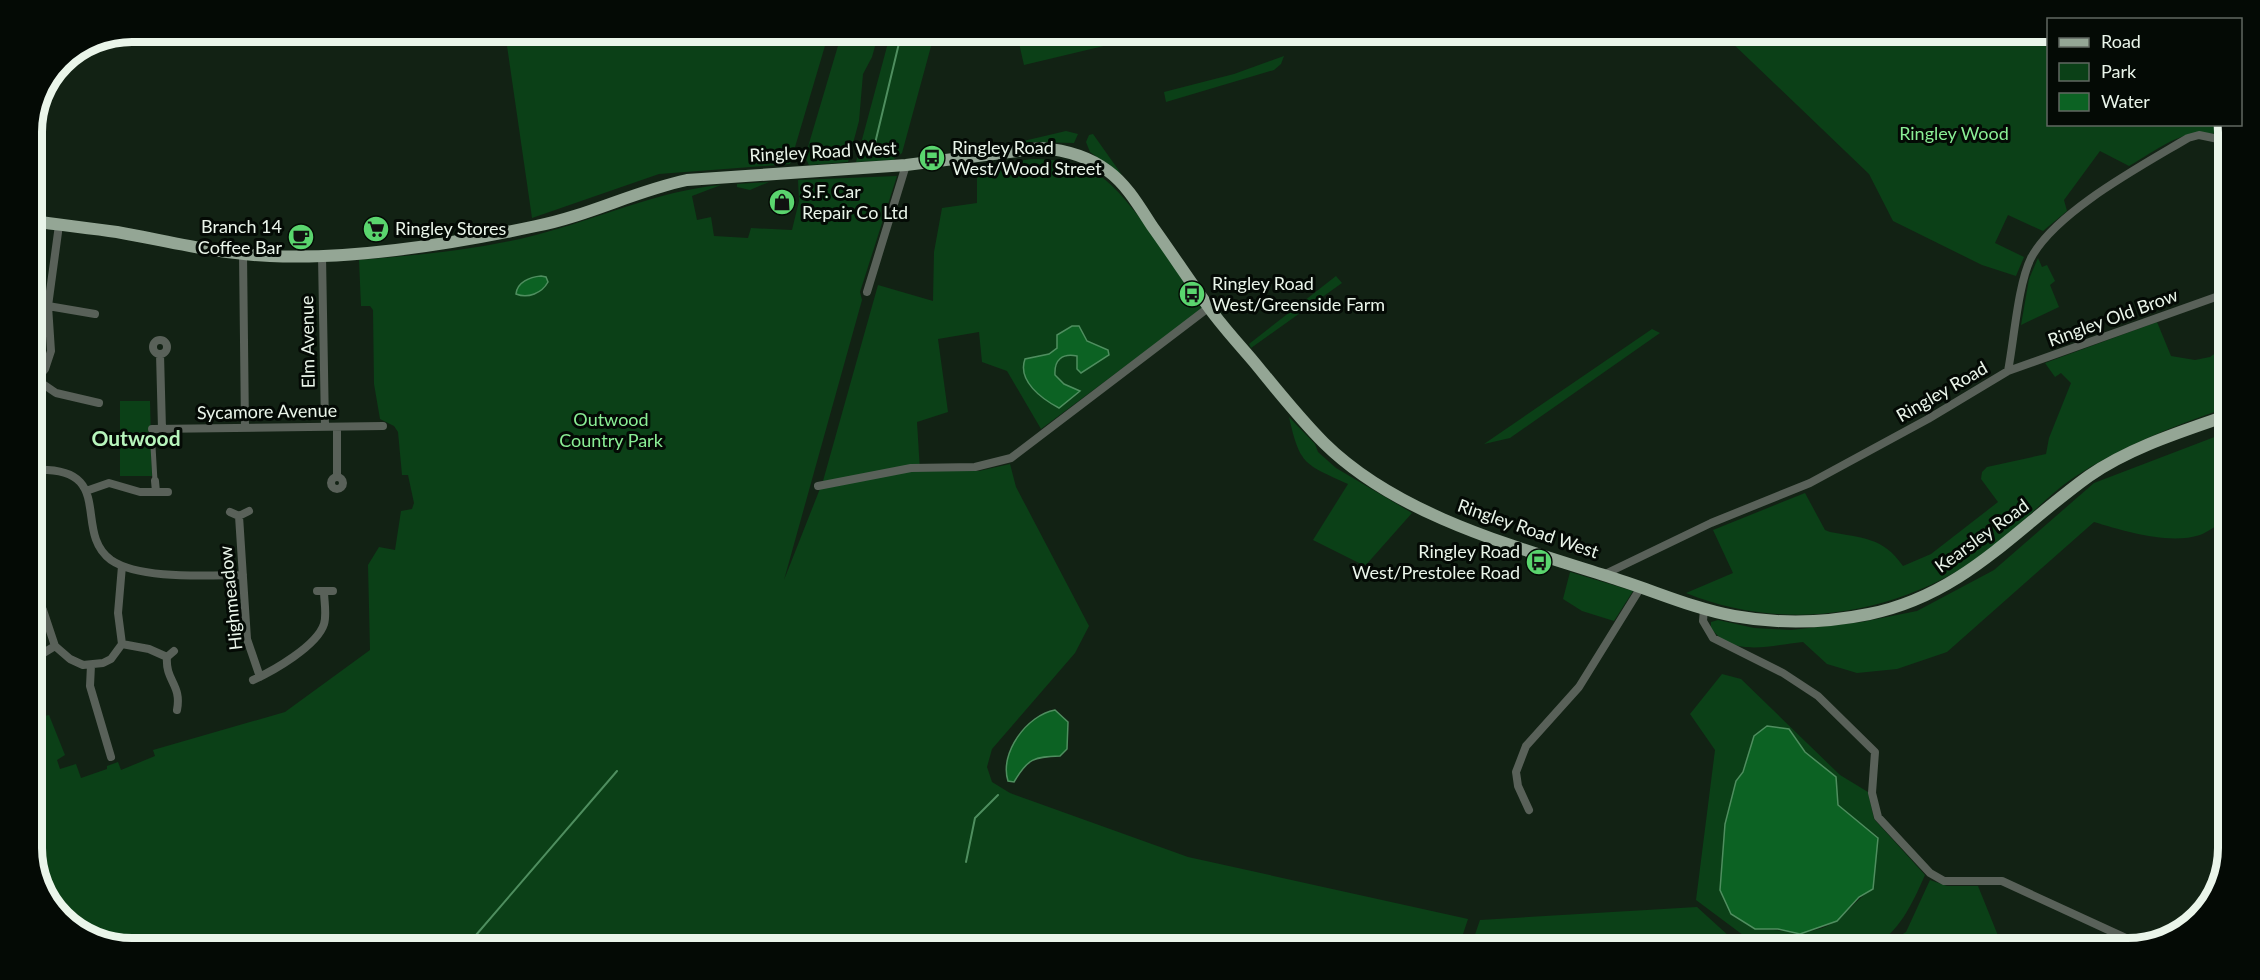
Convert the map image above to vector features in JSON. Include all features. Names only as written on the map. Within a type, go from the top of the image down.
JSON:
[{"type":"main road","name":"Ringley Road West","points":[[42,222],[243,254],[322,256],[403,248],[536,226],[597,208],[653,187],[687,180],[906,165],[1041,148],[1077,154],[1108,171],[1127,190],[1208,308],[1309,427],[1349,465],[1374,482],[1465,528],[1524,550],[1603,574]]},
{"type":"main road","name":"Kearsley Road","points":[[1603,574],[1704,609],[1753,619],[1805,622],[1868,614],[1923,597],[1951,584],[1982,563],[2091,475],[2151,443],[2218,419]]},
{"type":"street","name":"Ringley Road","points":[[1603,574],[1711,523],[1810,483],[1928,419],[2008,370],[2026,270],[2041,243],[2098,195],[2188,138],[2199,135],[2218,139]]},
{"type":"street","points":[[867,292],[906,165]]},
{"type":"street","points":[[42,373],[51,351],[48,306],[59,225]]},
{"type":"street","points":[[243,254],[245,428]]},
{"type":"street","name":"Elm Avenue","points":[[322,256],[325,427]]},
{"type":"street","name":"Ringley Old Brow","points":[[2008,370],[2218,296]]},
{"type":"street","points":[[48,306],[81,315],[95,314]]},
{"type":"street","points":[[818,486],[911,468],[975,467],[1011,458],[1208,308]]},
{"type":"street","points":[[160,354],[162,429]]},
{"type":"street","points":[[42,387],[56,393],[85,396],[99,403]]},
{"type":"street","points":[[336,426],[337,477]]},
{"type":"street","name":"Sycamore Avenue","points":[[152,429],[383,426]]},
{"type":"street","points":[[152,429],[156,492]]},
{"type":"street","points":[[42,471],[61,472],[75,478],[86,490],[92,509],[93,527],[98,545],[109,558],[122,566],[152,572],[243,575]]},
{"type":"street","points":[[86,490],[109,483],[134,491],[168,492]]},
{"type":"street","points":[[230,512],[238,516],[249,511]]},
{"type":"street","name":"Highmeadow","points":[[238,516],[247,639],[257,678],[278,667],[326,628],[324,591]]},
{"type":"street","points":[[42,609],[55,646],[70,659],[91,665],[111,659],[122,644],[118,613],[122,566]]},
{"type":"street","points":[[1529,810],[1518,786],[1516,772],[1526,746],[1579,687],[1641,587]]},
{"type":"street","points":[[1704,609],[1703,621],[1713,638],[1783,674],[1818,696],[1875,752],[1872,793],[1878,817],[1930,873],[1944,881],[2002,881],[2126,938]]},
{"type":"street","points":[[122,644],[149,649],[166,657]]},
{"type":"street","points":[[42,654],[55,646]]},
{"type":"street","points":[[166,657],[174,651]]},
{"type":"street","points":[[166,657],[169,676],[183,697],[177,710]]},
{"type":"street","points":[[91,665],[90,686],[103,748],[111,757]]},
{"type":"green space","points":[[506,42],[826,42],[790,164],[659,174],[532,218]]},
{"type":"green space","points":[[839,42],[876,42],[872,57],[863,74],[859,121],[848,162],[809,165],[805,157]]},
{"type":"green space","points":[[888,42],[932,42],[902,153],[893,160],[856,162]]},
{"type":"green space","points":[[1019,42],[1120,42],[1024,65]]},
{"type":"green space","name":"Ringley Wood","points":[[1731,42],[2047,42],[2047,126],[2218,126],[2218,134],[2187,135],[2165,144],[2129,166],[2100,151],[2064,200],[2067,211],[2043,231],[2008,215],[1995,243],[2024,257],[2016,276],[1982,265],[1893,221],[1869,174]]},
{"type":"green space","points":[[1284,56],[1281,64],[1274,70],[1166,102],[1164,92],[1234,74]]},
{"type":"green space","points":[[1066,131],[1078,134],[1074,143],[1033,142],[1002,146]]},
{"type":"green space","points":[[1093,134],[1122,175],[1090,152],[1086,142],[1089,135]]},
{"type":"green space","name":"Outwood Country Park","points":[[1031,159],[1071,163],[1094,172],[1122,196],[1137,214],[1202,309],[1041,429],[1007,371],[982,362],[979,332],[938,339],[948,412],[917,422],[920,471],[979,471],[1010,464],[1016,487],[1089,626],[1075,653],[992,749],[987,767],[992,782],[1010,793],[1188,857],[1468,919],[1462,938],[132,938],[97,931],[82,923],[64,907],[51,888],[42,854],[42,717],[49,715],[65,755],[57,760],[60,769],[76,764],[81,778],[107,769],[107,766],[118,762],[121,770],[155,756],[153,750],[285,712],[370,650],[368,565],[379,547],[395,550],[401,511],[412,509],[414,503],[408,475],[402,475],[398,432],[394,426],[380,419],[374,384],[373,310],[370,306],[361,306],[359,260],[492,245],[559,229],[651,199],[721,185],[692,196],[697,220],[711,217],[714,236],[748,238],[751,228],[792,230],[799,201],[798,180],[897,176],[860,292],[862,300],[784,580],[823,481],[878,285],[933,301],[934,252],[942,208],[977,203],[977,168]]},
{"type":"green space","points":[[769,182],[750,190],[737,187],[737,184]]},
{"type":"green space","points":[[2038,258],[2042,267],[2047,265],[2055,281],[2050,285],[2059,307],[2021,325],[2029,279]]},
{"type":"green space","points":[[1336,276],[1342,283],[1251,348],[1249,344]]},
{"type":"green space","points":[[2157,322],[2171,356],[2195,360],[2210,357],[2218,352],[2218,411],[2147,438],[2091,467],[2062,486],[1987,552],[1953,574],[1917,591],[1841,612],[1802,615],[1763,613],[1724,606],[1686,593],[1733,573],[1713,530],[1805,493],[1825,530],[1880,544],[1888,549],[1903,566],[1931,554],[1998,502],[1981,479],[1982,472],[1987,467],[2046,454],[2049,438],[2071,383],[2061,373],[2055,377],[2045,363]]},
{"type":"green space","points":[[1652,329],[1660,333],[1510,438],[1484,444]]},
{"type":"green space","points":[[120,401],[150,401],[152,476],[120,476]]},
{"type":"green space","points":[[1289,417],[1315,444],[1318,452],[1336,468],[1412,513],[1365,566],[1313,540],[1348,484],[1322,472],[1306,461],[1297,445]]},
{"type":"green space","points":[[2218,436],[2218,524],[2200,535],[2188,538],[2161,538],[2094,522],[1947,652],[1897,669],[1857,673],[1827,664],[1803,642],[1766,647],[1741,646],[1720,637],[1711,628],[1711,622],[1718,620],[1754,628],[1791,630],[1862,622],[1917,611],[1994,570],[2094,483]]},
{"type":"green space","points":[[1570,572],[1633,591],[1614,621],[1582,611],[1563,599]]},
{"type":"green space","points":[[1722,674],[1741,679],[1840,775],[1868,792],[1874,819],[1925,875],[1910,907],[1890,934],[1885,938],[1747,938],[1696,900],[1715,750],[1690,714]],"holes":[[[1789,729],[1805,752],[1836,777],[1837,805],[1878,837],[1873,889],[1827,926],[1798,932],[1755,929],[1725,824],[1736,781],[1743,772],[1754,736]]]},
{"type":"green space","points":[[1930,880],[1947,886],[1978,886],[1999,938],[1897,938],[1906,932]]},
{"type":"green space","points":[[1697,907],[1731,938],[1474,938],[1480,920]]},
{"type":"water","points":[[541,276],[546,277],[548,282],[538,292],[525,296],[516,294],[519,286],[525,281]]},
{"type":"water","points":[[1072,326],[1079,326],[1087,341],[1108,350],[1109,355],[1081,373],[1077,369],[1077,356],[1060,359],[1056,365],[1055,375],[1064,384],[1080,391],[1059,408],[1045,400],[1033,388],[1028,382],[1023,367],[1025,359],[1049,354],[1057,348],[1057,335]]},
{"type":"water","points":[[1055,710],[1068,722],[1067,749],[1060,756],[1032,760],[1023,768],[1014,782],[1008,781],[1006,770],[1008,759],[1018,737],[1035,719]]},
{"type":"water","points":[[1767,726],[1789,729],[1805,752],[1836,777],[1838,805],[1878,838],[1873,889],[1859,897],[1837,921],[1800,934],[1778,929],[1755,929],[1731,914],[1720,890],[1725,824],[1736,781],[1743,772],[1754,736]]},
{"type":"waterway","points":[[872,156],[899,42]]},
{"type":"waterway","points":[[473,938],[617,771]]},
{"type":"waterway","points":[[966,862],[975,818],[998,795]]},
{"type":"place","name":"Ringley Road West/Wood Street","points":[[932,158]]},
{"type":"place","name":"S.F. Car Repair Co Ltd","points":[[782,202]]},
{"type":"place","name":"Ringley Stores","points":[[376,229]]},
{"type":"place","name":"Branch 14 Coffee Bar","points":[[301,237]]},
{"type":"place","name":"Ringley Road West/Greenside Farm","points":[[1192,294]]},
{"type":"place","name":"Ringley Road West/Prestolee Road","points":[[1539,562]]},
{"type":"district","name":"Outwood","points":[[136,439]]}]
